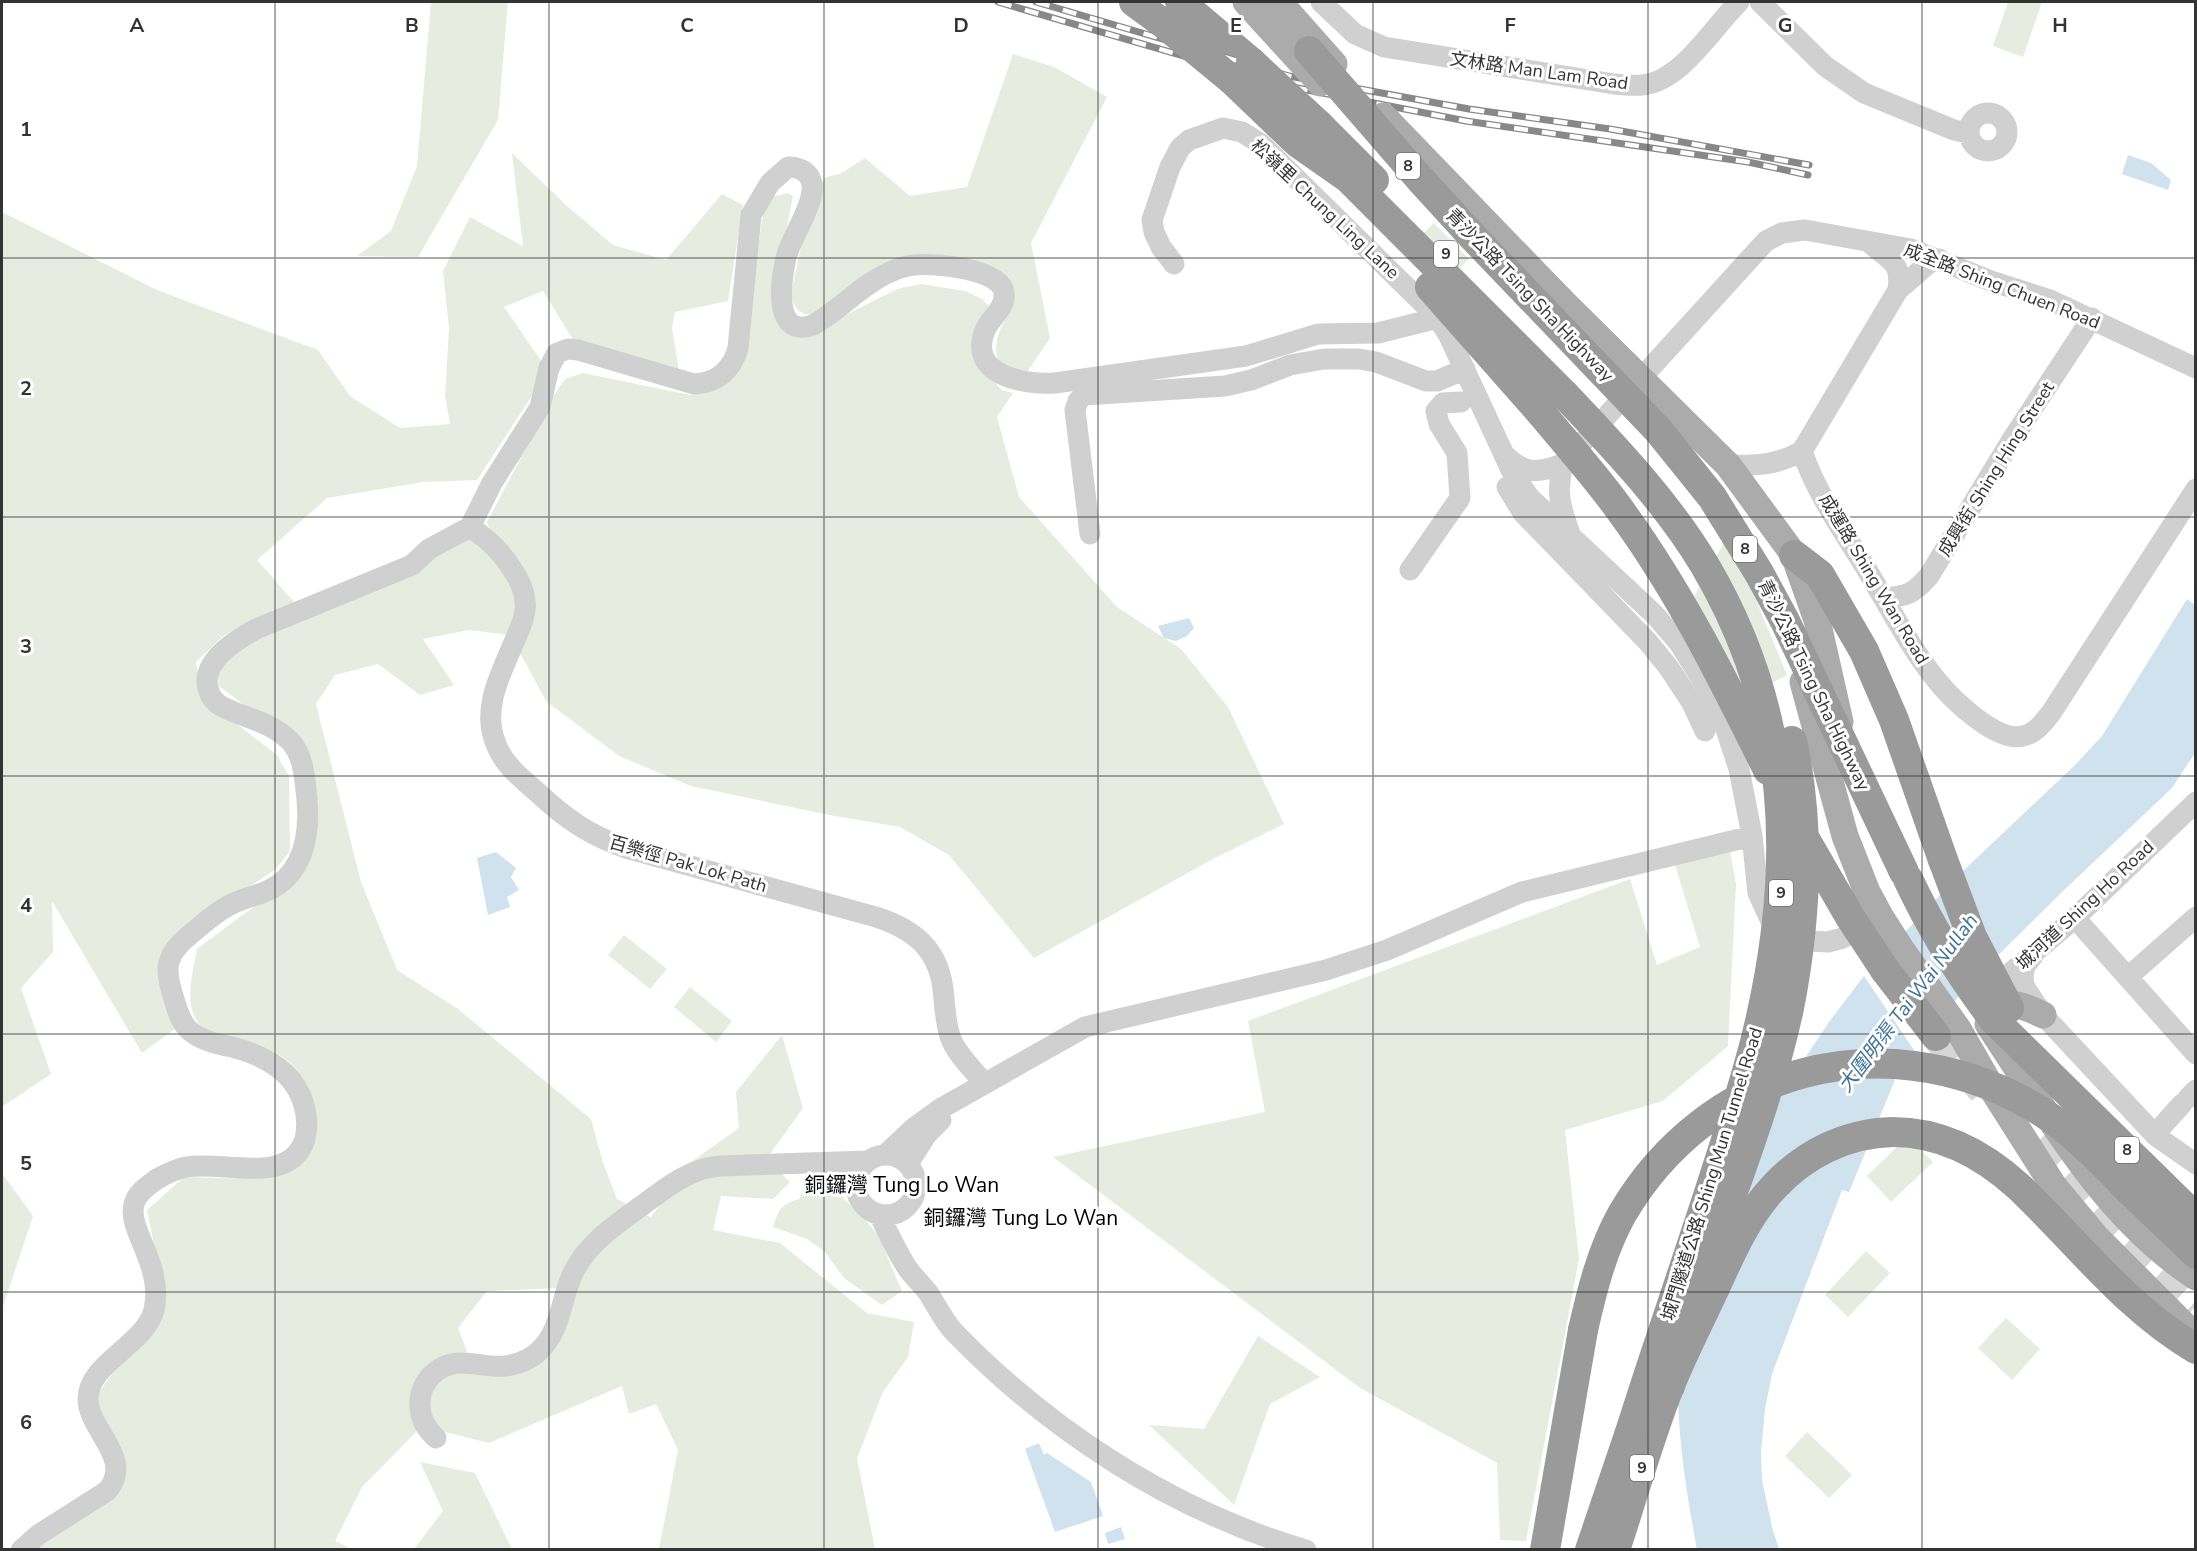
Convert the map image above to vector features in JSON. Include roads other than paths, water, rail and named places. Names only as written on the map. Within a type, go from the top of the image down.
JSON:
[{"type":"highway","name":"城門隧道公路 Shing Mun Tunnel Road","points":[[1134,2],[1215,65],[1298,143],[1348,178],[1564,394],[1652,491],[1693,547],[1716,585],[1746,651],[1770,725],[1778,776],[1783,854],[1778,921],[1765,999],[1746,1074],[1722,1152],[1590,1550]]},
{"type":"highway","name":"城門隧道公路 Shing Mun Tunnel Road","points":[[1180,2],[1229,42],[1335,140],[1609,417],[1642,454],[1684,504],[1714,548],[1748,610],[1765,649],[1789,726],[1800,787],[1805,860],[1799,936],[1789,1008],[1740,1171],[1615,1550]]},
{"type":"highway","name":"青沙公路 Tsing Sha Highway","points":[[1268,2],[1420,179],[1658,430],[1712,497],[1750,556],[1780,612],[1916,897],[1940,943],[1964,979],[2012,1039],[2196,1218]]},
{"type":"highway","points":[[1298,143],[1338,192],[1412,267],[1521,389],[1583,462],[1626,518],[1678,598],[1734,700],[1783,799],[1850,917],[1889,975],[1942,1026]]},
{"type":"highway","points":[[1794,555],[1820,575],[1864,651],[1881,687],[1978,951],[2009,1008],[2059,1083]]},
{"type":"highway","points":[[1545,1550],[1581,1339],[1594,1285],[1607,1246],[1621,1216],[1652,1171],[1681,1140],[1727,1105],[1784,1078],[1828,1067],[1876,1062],[1931,1067],[1989,1084],[2044,1113],[2076,1137],[2123,1199],[2196,1254]]},
{"type":"highway","points":[[1670,1386],[1731,1255],[1762,1201],[1794,1168],[1830,1146],[1855,1137],[1884,1132],[1918,1134],[1937,1139],[1987,1161],[2041,1208],[2119,1291],[2172,1336],[2196,1350]]},
{"type":"main road","points":[[1246,2],[1406,179],[1620,399],[1672,455],[1709,500],[1748,558],[1775,607],[1800,672],[1845,837],[1867,892],[1942,1026],[1973,1053],[2037,1163],[2071,1208],[2097,1238],[2196,1337]]},
{"type":"main road","points":[[1279,2],[1366,99],[1560,299],[1728,465],[1794,555],[1817,620],[1852,768],[1893,869],[1906,894],[1924,926],[2073,1154],[2123,1199],[2145,1237],[2196,1277]]},
{"type":"main road","points":[[1992,1029],[1993,1012],[2005,1005],[2017,1004],[2043,1015]]},
{"type":"main road","points":[[2037,1163],[2098,1233],[2114,1243],[2121,1242],[2128,1231],[2123,1199]]},
{"type":"street","name":"文林路 Man Lam Road","points":[[1321,2],[1355,34],[1384,47],[1614,84],[1642,86],[1660,80],[1678,68],[1739,2]]},
{"type":"street","points":[[1760,2],[1825,66],[1864,93],[1943,126],[1968,133]]},
{"type":"street","name":"松嶺里 Chung Ling Lane","points":[[1174,264],[1161,247],[1154,232],[1152,220],[1170,167],[1180,148],[1189,140],[1223,128],[1242,132],[1261,144],[1438,318],[1465,369],[1468,399],[1530,498],[1655,615],[1679,643],[1711,694],[1740,769],[1752,836],[1758,893],[1770,920],[1784,932],[1808,941],[1828,942],[1843,938],[1882,919]]},
{"type":"street","points":[[21,1550],[38,1535],[107,1491],[115,1480],[117,1464],[88,1402],[92,1385],[98,1374],[144,1330],[153,1311],[155,1287],[149,1260],[135,1219],[136,1198],[143,1189],[160,1177],[186,1167],[260,1168],[286,1162],[296,1155],[306,1136],[306,1113],[301,1096],[291,1079],[280,1068],[264,1058],[206,1040],[190,1031],[178,1012],[170,986],[169,962],[176,948],[225,907],[264,893],[282,883],[297,864],[307,833],[306,788],[296,750],[280,733],[215,702],[207,684],[209,671],[224,651],[247,634],[412,565],[429,549],[470,527],[492,483],[540,407],[549,368],[557,353],[568,349],[578,350],[694,384],[713,380],[728,370],[736,356],[740,340],[751,214],[770,183],[788,167],[806,172],[811,179],[812,187],[807,206],[792,239],[785,266],[782,307],[790,323],[802,328],[813,325],[880,277],[907,267],[935,265],[981,273],[998,281],[1004,294],[1002,305],[984,335],[984,354],[993,369],[1004,377],[1018,382],[1055,383],[1239,357],[1318,334],[1378,333],[1438,318]]},
{"type":"street","name":"成全路 Shing Chuen Road","points":[[1563,464],[1766,241],[1782,233],[1798,230],[1911,249],[1991,282],[2050,300],[2196,368]]},
{"type":"street","points":[[1866,240],[1896,264],[1900,276],[1898,290]]},
{"type":"street","points":[[1728,465],[1768,464],[1790,458],[1802,451],[1898,290],[1929,263],[1939,259]]},
{"type":"street","name":"成興街 Shing Hing Street","points":[[1884,598],[1905,596],[1916,591],[1929,576],[2013,438],[2092,318]]},
{"type":"street","points":[[1090,534],[1076,410],[1078,402],[1084,395],[1226,386],[1251,380],[1290,365],[1324,358],[1351,358],[1377,362],[1426,381],[1437,381],[1465,369]]},
{"type":"street","points":[[1410,570],[1460,498],[1456,453],[1439,424],[1436,411],[1443,403],[1468,399],[1523,513],[1648,642],[1669,668],[1692,703],[1705,731]]},
{"type":"street","name":"成運路 Shing Wan Road","points":[[1802,451],[1819,489],[1906,638],[1938,683],[1978,720],[2005,735],[2023,736],[2038,728],[2051,713],[2196,489]]},
{"type":"street","name":"松嶺里 Chung Ling Lane","points":[[1503,453],[1527,471],[1546,470],[1563,464]]},
{"type":"street","points":[[1563,464],[1558,485],[1560,507],[1572,537]]},
{"type":"street","name":"百樂徑 Pak Lok Path","points":[[470,527],[488,539],[508,561],[520,582],[526,603],[522,624],[498,680],[491,710],[491,728],[496,746],[514,771],[571,821],[588,833],[607,841],[876,917],[906,929],[922,942],[934,959],[941,978],[947,1025],[952,1041],[956,1050],[984,1083]]},
{"type":"street","name":"城河道 Shing Ho Road","points":[[1962,985],[1975,997],[1988,992],[2075,918],[2196,802]]},
{"type":"street","points":[[908,1164],[927,1134],[960,1100],[984,1083],[1085,1027],[1326,970],[1387,950],[1522,892],[1752,836]]},
{"type":"street","points":[[2128,977],[2196,917]]},
{"type":"street","points":[[2075,918],[2196,1054]]},
{"type":"street","points":[[2033,955],[2025,966],[2024,986],[2043,1015],[2156,1136],[2196,1164]]},
{"type":"street","points":[[2163,1125],[2188,1097]]},
{"type":"street","points":[[861,1201],[856,1184],[857,1175],[915,1127],[940,1109],[960,1100]]},
{"type":"street","points":[[436,1438],[423,1423],[420,1410],[421,1392],[428,1378],[439,1369],[452,1363],[469,1362],[507,1366],[526,1360],[538,1353],[553,1332],[572,1274],[588,1250],[608,1230],[687,1175],[713,1167],[815,1164],[876,1158],[901,1159],[908,1164],[913,1173],[915,1191],[908,1205],[902,1210],[894,1214],[879,1214],[872,1211],[837,1176],[815,1164]]},
{"type":"street","points":[[902,1210],[906,1235],[921,1283]]},
{"type":"street","points":[[879,1214],[907,1268],[921,1283],[952,1330],[1021,1395],[1089,1446],[1148,1481],[1207,1511],[1306,1550]]},
{"type":"water","points":[[2128,155],[2151,163],[2171,180],[2168,190],[2122,174]]},
{"type":"water","name":"大圍明渠 Tai Wai Nullah","points":[[2187,599],[2195,605],[2195,753],[2172,788],[1970,983],[1899,1070],[1849,1192],[1842,1190],[1772,1374],[1765,1409],[1761,1452],[1762,1480],[1779,1549],[1697,1550],[1685,1477],[1678,1403],[1781,1094],[1829,1022],[1867,972],[1964,870],[2075,765],[2102,736]]},
{"type":"water","points":[[1189,618],[1194,628],[1187,636],[1176,641],[1164,638],[1158,626]]},
{"type":"water","points":[[496,852],[516,868],[511,877],[519,890],[507,897],[510,907],[488,915],[477,858]]},
{"type":"water","points":[[1039,1443],[1044,1455],[1047,1453],[1091,1482],[1103,1516],[1055,1532],[1025,1449]]},
{"type":"water","points":[[1121,1527],[1125,1539],[1108,1544],[1105,1533]]},
{"type":"tunnel","points":[[1936,1036],[1983,1091]]},
{"type":"tunnel","points":[[2034,1145],[2106,1221],[2196,1306]]},
{"type":"railway","points":[[998,2],[1287,86],[1466,121],[1748,162],[1808,175]]},
{"type":"railway","points":[[1036,2],[1289,76],[1469,109],[1610,129],[1809,165]]},
{"type":"district","name":"銅鑼灣 Tung Lo Wan","points":[[902,1185]]},
{"type":"district","name":"銅鑼灣 Tung Lo Wan","points":[[1021,1218]]}]
